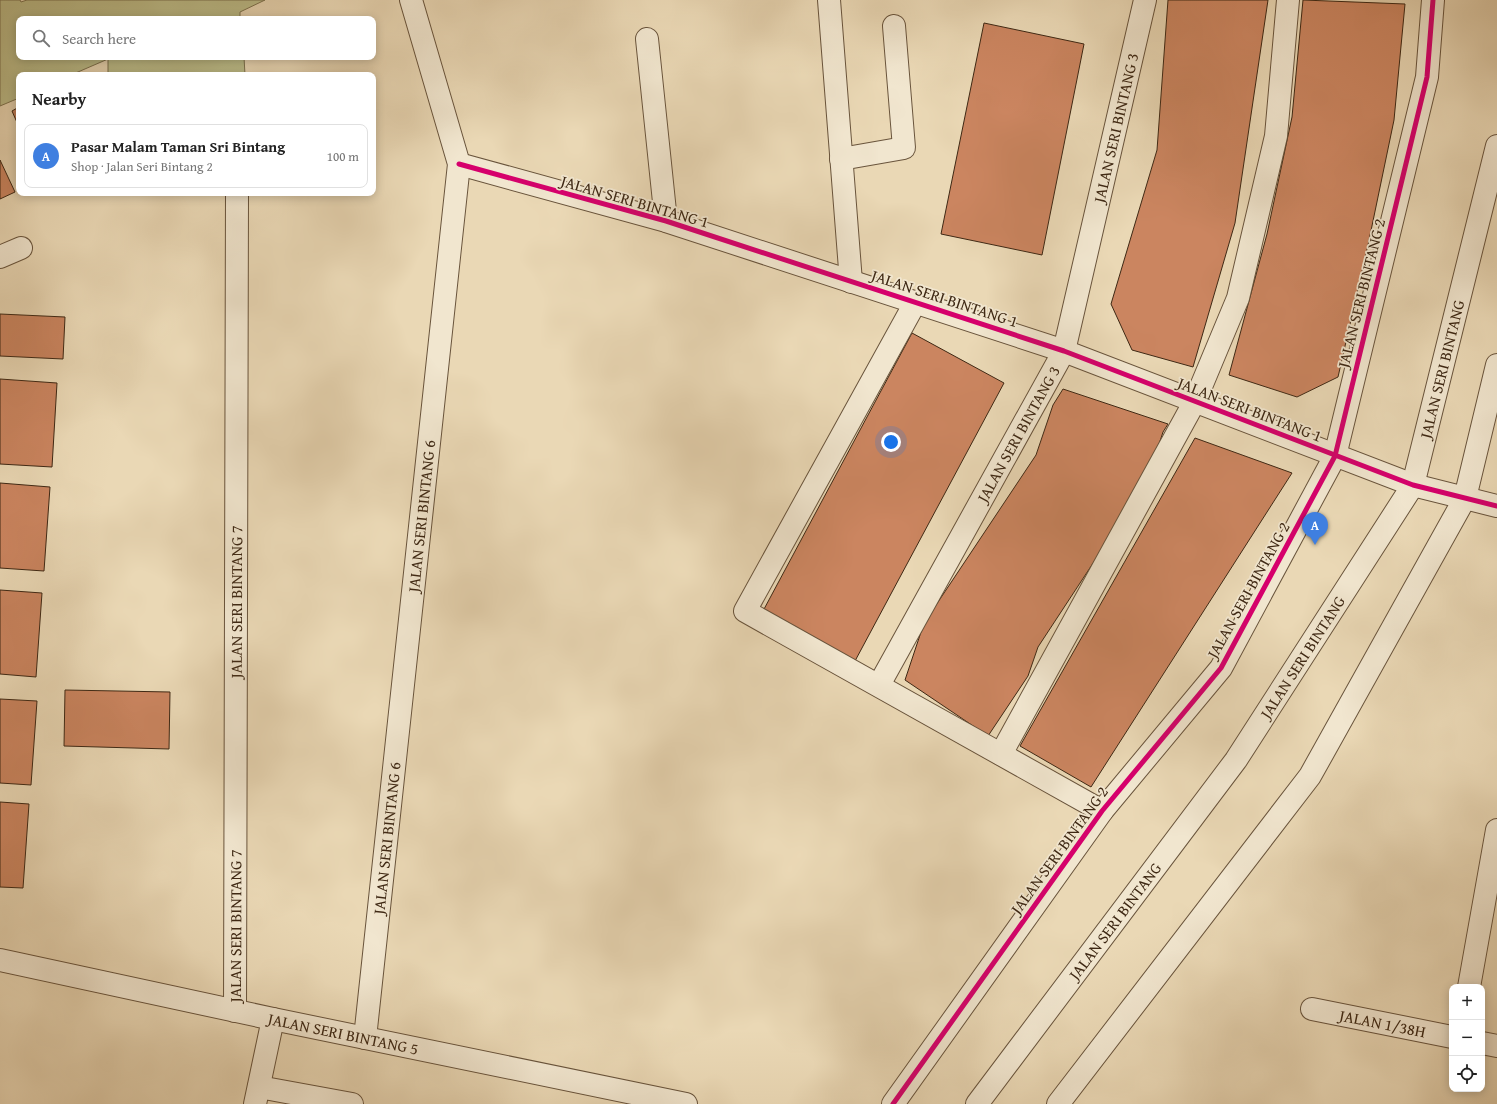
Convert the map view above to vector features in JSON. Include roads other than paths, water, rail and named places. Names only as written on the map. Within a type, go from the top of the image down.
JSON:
[{"type":"street","name":"JALAN SERI BINTANG 6","points":[[365,1038],[459,164],[411,0]]},
{"type":"street","points":[[829,0],[851,282]]},
{"type":"street","name":"JALAN SERI BINTANG 3","points":[[879,685],[1064,351],[1145,0]]},
{"type":"street","points":[[1001,754],[1195,401],[1238,298],[1276,136],[1288,0]]},
{"type":"street","name":"JALAN SERI BINTANG 2","points":[[893,1104],[1102,810],[1221,668],[1335,456],[1427,77],[1433,0]]},
{"type":"street","points":[[842,159],[904,148],[894,26]]},
{"type":"street","name":"JALAN SERI BINTANG 1","points":[[647,39],[666,222]]},
{"type":"street","name":"JALAN SERI BINTANG","points":[[977,1104],[1236,760],[1413,485],[1497,146]]},
{"type":"street","name":"JALAN SERI BINTANG 1","points":[[459,164],[666,222],[1064,351],[1413,485],[1497,506]]},
{"type":"street","name":"JALAN SERI BINTANG 7","points":[[235,1011],[237,196]]},
{"type":"street","points":[[0,257],[21,248]]},
{"type":"street","points":[[915,302],[745,611],[1102,810]]},
{"type":"street","points":[[1058,1104],[1310,776],[1464,498],[1497,365]]},
{"type":"street","points":[[1470,984],[1497,830]]},
{"type":"street","name":"JALAN SERI BINTANG 5","points":[[0,960],[272,1019],[686,1104]]},
{"type":"street","name":"JALAN 1/38H","points":[[1312,1009],[1449,1036]]},
{"type":"street","points":[[272,1019],[257,1095],[352,1104]]},
{"type":"street","points":[[1485,1044],[1497,1046]]},
{"type":"place","name":"Pasar Malam Taman Sri Bintang","points":[[1315,545]]}]
